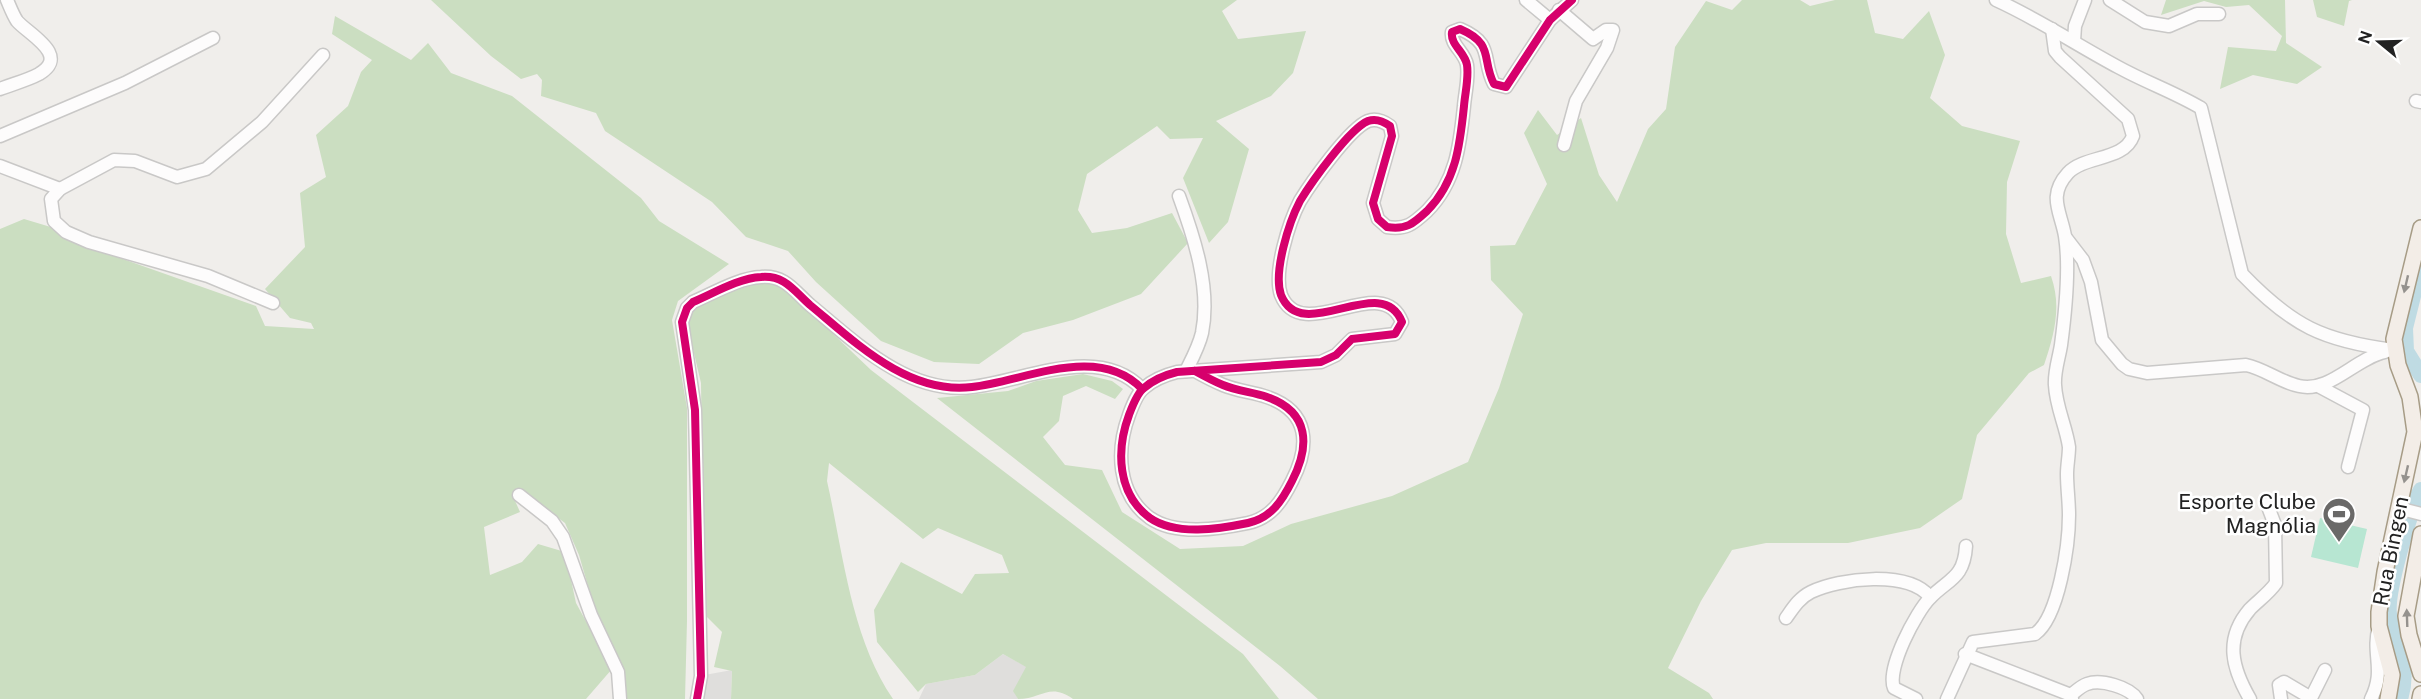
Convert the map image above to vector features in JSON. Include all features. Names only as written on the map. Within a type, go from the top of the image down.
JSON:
[{"type":"main road","name":"Rua Bingen","points":[[2388,699],[2392,675],[2379,626],[2385,572],[2415,432],[2410,397],[2394,350],[2398,318],[2421,228]]},
{"type":"main road","name":"Rua Bingen","points":[[2421,534],[2406,616],[2409,635],[2421,674]]},
{"type":"main road","points":[[2420,699],[2421,694]]},
{"type":"street","points":[[0,89],[40,73],[47,67],[49,57],[44,43],[16,20],[7,0]]},
{"type":"street","points":[[1526,0],[1550,20]]},
{"type":"street","points":[[1190,371],[1224,386],[1269,398],[1291,409],[1300,422],[1304,431],[1303,455],[1282,500],[1267,516],[1256,521],[1216,529],[1187,529],[1152,520],[1140,509],[1125,482],[1120,448],[1131,409],[1142,389],[1167,375],[1190,371],[1308,365],[1336,355],[1352,339],[1395,334],[1402,322],[1399,315],[1384,305],[1361,304],[1310,315],[1293,309],[1286,303],[1279,284],[1280,261],[1299,203],[1315,178],[1355,130],[1367,122],[1378,120],[1390,126],[1392,136],[1373,203],[1374,212],[1387,227],[1407,228],[1412,225],[1439,199],[1448,184],[1457,155],[1467,65],[1453,41],[1452,33],[1460,29],[1482,45],[1488,56],[1494,84],[1506,87],[1550,20],[1558,10],[1572,0]]},
{"type":"street","points":[[1997,0],[2052,28],[2116,66],[2169,90],[2201,108],[2239,268],[2260,292],[2288,317],[2319,333],[2350,344],[2394,350]]},
{"type":"street","points":[[2074,41],[2075,26],[2085,0]]},
{"type":"street","points":[[2110,0],[2145,22],[2169,26],[2197,14],[2219,14]]},
{"type":"street","points":[[1558,10],[1593,39],[1606,30],[1613,30],[1606,48],[1576,101],[1564,145]]},
{"type":"street","points":[[2052,28],[2055,51],[2128,119],[2133,131],[2127,146],[2075,167],[2067,174],[2057,197],[2058,217],[2065,236],[2083,260],[2091,282],[2102,340],[2111,353],[2129,369],[2156,373],[2246,365],[2259,368],[2300,386],[2320,387],[2363,410],[2348,467]]},
{"type":"street","points":[[0,136],[71,103],[125,83],[213,38]]},
{"type":"street","points":[[273,303],[208,276],[88,242],[66,232],[57,226],[51,214],[51,199],[60,189],[114,160],[135,161],[177,177],[206,170],[234,149],[262,122],[323,55]]},
{"type":"street","points":[[0,166],[60,189]]},
{"type":"street","points":[[1179,196],[1197,245],[1203,315],[1202,331],[1190,371]]},
{"type":"street","points":[[1947,699],[1955,685],[1970,645],[1978,640],[2035,634],[2042,630],[2052,613],[2067,545],[2069,514],[2067,473],[2069,450],[2054,381],[2064,321],[2065,236]]},
{"type":"street","points":[[697,699],[700,676],[695,411],[682,322],[687,308],[693,302],[744,281],[760,277],[781,279],[876,357],[920,380],[970,388],[1080,367],[1113,370],[1134,380],[1142,389]]},
{"type":"street","points":[[2320,387],[2369,356],[2394,350]]},
{"type":"street","points":[[519,495],[552,522],[563,537],[591,615],[618,672],[620,699]]},
{"type":"street","points":[[2250,699],[2239,680],[2233,661],[2232,645],[2239,624],[2276,583],[2275,525],[2267,504]]},
{"type":"street","points":[[2398,508],[2421,514]]},
{"type":"street","points":[[1916,699],[1894,688],[1892,673],[1907,638],[1930,597],[1955,577],[1962,566],[1966,546]]},
{"type":"street","points":[[1786,618],[1798,601],[1810,592],[1858,578],[1912,585],[1924,590],[1930,597]]},
{"type":"street","points":[[2371,699],[2379,680],[2374,644],[2379,626]]},
{"type":"street","points":[[1965,654],[2072,697],[2087,684],[2101,683],[2131,693],[2137,699]]},
{"type":"street","points":[[2281,699],[2279,684],[2284,682],[2312,699],[2325,670]]},
{"type":"shaded area","points":[[1003,654],[1027,667],[1014,691],[1018,699],[919,699],[926,684],[975,675]]},
{"type":"shaded area","points":[[732,670],[731,699],[695,699],[699,676]]},
{"type":"green space","points":[[431,0],[1237,0],[1222,11],[1238,39],[1306,31],[1293,73],[1271,96],[1216,121],[1249,149],[1228,222],[1209,243],[1183,178],[1203,138],[1170,139],[1157,126],[1087,174],[1078,210],[1092,233],[1127,228],[1172,213],[1188,243],[1141,294],[1073,320],[1023,333],[979,364],[934,362],[881,341],[816,282],[788,251],[746,237],[712,202],[605,131],[596,113],[541,96],[542,80],[537,74],[521,79],[491,56]]},
{"type":"green space","points":[[1742,0],[1800,0],[1810,6],[1835,0],[1867,0],[1875,33],[1903,39],[1929,11],[1945,55],[1930,98],[1962,126],[2020,141],[2007,182],[2006,234],[2021,283],[2051,276],[2056,310],[2054,332],[2044,365],[2029,373],[1977,435],[1962,499],[1920,528],[1848,543],[1766,543],[1732,550],[1701,601],[1668,668],[1709,693],[1713,699],[1318,699],[1280,666],[937,398],[1008,391],[1036,381],[1083,374],[1112,381],[1123,389],[1115,399],[1086,386],[1063,396],[1059,421],[1043,437],[1065,465],[1102,470],[1122,512],[1180,549],[1243,546],[1291,524],[1392,496],[1468,462],[1499,388],[1523,314],[1491,280],[1490,246],[1515,245],[1547,184],[1524,133],[1538,110],[1557,135],[1581,118],[1599,175],[1617,202],[1648,129],[1666,109],[1675,47],[1706,1],[1732,10]]},
{"type":"green space","points":[[2166,0],[2285,0],[2286,43],[2322,67],[2297,84],[2253,75],[2220,89],[2228,47],[2276,51],[2282,36],[2249,5],[2226,7],[2204,1],[2161,15]]},
{"type":"green space","points":[[2313,0],[2352,0],[2349,1],[2344,26],[2317,17]]},
{"type":"green space","points":[[335,16],[411,60],[428,43],[451,73],[512,96],[641,198],[659,221],[729,264],[678,301],[672,320],[687,408],[685,699],[623,699],[625,675],[597,617],[579,555],[565,523],[522,491],[512,494],[520,512],[484,527],[490,575],[522,562],[538,544],[565,552],[576,603],[612,669],[586,699],[0,699],[0,229],[24,219],[54,228],[86,246],[256,306],[265,326],[314,329],[311,323],[290,318],[265,289],[305,247],[300,193],[326,177],[316,135],[348,106],[361,72],[372,60],[332,34]]},
{"type":"green space","points":[[769,279],[785,288],[871,370],[1243,654],[1279,699],[1073,699],[1065,694],[1052,692],[1018,699],[1013,691],[1026,667],[1003,654],[975,675],[926,684],[918,692],[877,642],[874,610],[901,562],[962,594],[975,574],[1009,573],[1002,555],[938,528],[923,539],[829,463],[827,481],[850,594],[867,649],[893,699],[731,699],[732,671],[714,667],[722,632],[704,614],[701,383],[688,328],[687,313],[693,305]]},
{"type":"green space","name":"Esporte Clube Magnólia","points":[[2320,518],[2367,529],[2358,568],[2311,557]]},
{"type":"waterway","points":[[2421,264],[2405,328],[2406,351],[2421,375]]},
{"type":"waterway","points":[[2400,699],[2404,676],[2403,665],[2391,626],[2389,603],[2400,551],[2421,490]]},
{"type":"cycle path","points":[[1195,371],[1228,387],[1262,395],[1281,403],[1299,421],[1303,443],[1298,468],[1280,502],[1256,521],[1198,530],[1185,529],[1160,524],[1139,508],[1125,484],[1121,457],[1125,428],[1141,390],[1164,376],[1177,372],[1321,362],[1336,355],[1352,339],[1395,334],[1402,322],[1392,308],[1378,303],[1360,304],[1323,313],[1306,314],[1291,309],[1281,295],[1279,274],[1287,234],[1300,201],[1321,170],[1351,134],[1368,121],[1377,120],[1390,126],[1392,136],[1373,203],[1378,219],[1387,227],[1394,228],[1404,227],[1418,219],[1437,200],[1444,188],[1455,162],[1461,135],[1467,70],[1466,60],[1453,41],[1452,32],[1460,29],[1478,40],[1483,46],[1494,84],[1506,87],[1550,20],[1572,0]]},
{"type":"cycle path","points":[[697,699],[701,676],[695,410],[682,322],[687,308],[693,302],[744,280],[769,277],[789,285],[845,335],[884,363],[926,383],[949,387],[972,387],[1060,368],[1083,367],[1104,368],[1124,375],[1142,389]]},
{"type":"place","name":"Esporte Clube Magnólia","points":[[2339,543]]}]
